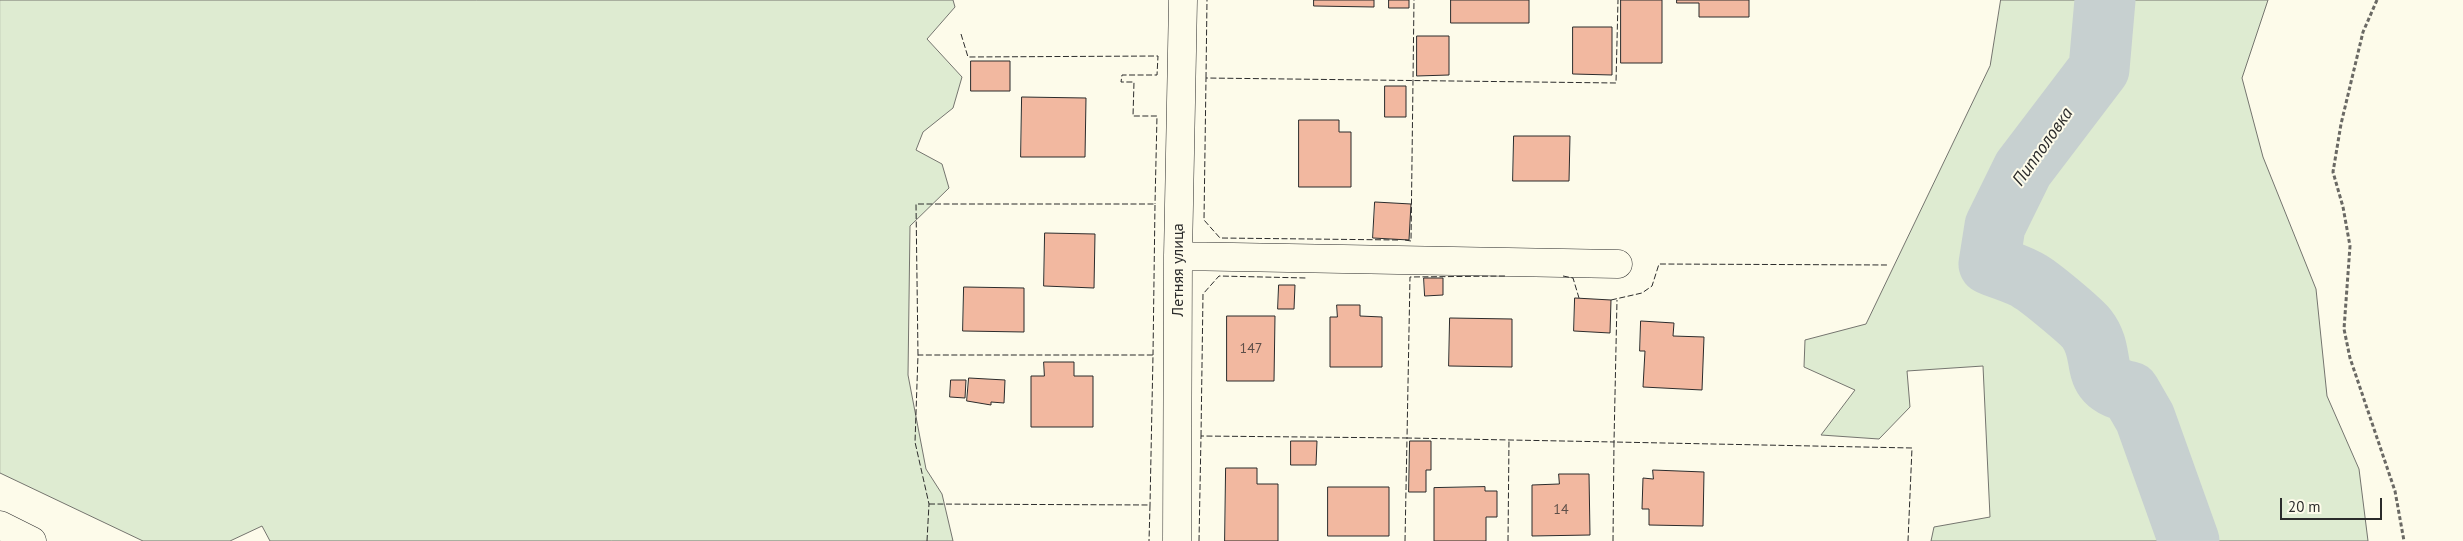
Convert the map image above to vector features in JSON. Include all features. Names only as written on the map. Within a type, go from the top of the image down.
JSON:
[{"type":"street","name":"Летняя улица","points":[[1177,541],[1178,256],[1183,0]]},
{"type":"street","points":[[1178,256],[1618,264]]},
{"type":"street","points":[[0,525],[32,541]]},
{"type":"path","points":[[2377,0],[2363,32],[2341,124],[2333,172],[2343,207],[2350,246],[2344,329],[2350,358],[2394,490],[2404,541]]},
{"type":"green space","points":[[0,0],[953,0],[955,7],[927,39],[962,77],[953,108],[923,132],[916,150],[942,164],[949,188],[910,226],[908,375],[926,469],[942,494],[953,541],[270,541],[262,526],[230,541],[143,541],[0,473]]},
{"type":"green space","points":[[2001,0],[2268,0],[2242,78],[2263,157],[2316,289],[2327,396],[2359,469],[2368,541],[1931,541],[1934,527],[1990,517],[1983,366],[1907,371],[1910,407],[1879,439],[1821,435],[1855,390],[1804,367],[1805,340],[1866,324],[1990,66]]},
{"type":"building","points":[[1314,0],[1374,0],[1374,7],[1314,6]]},
{"type":"building","points":[[1389,0],[1409,0],[1409,8],[1389,8]]},
{"type":"building","points":[[1451,0],[1529,0],[1529,23],[1451,23]]},
{"type":"building","points":[[1621,0],[1662,0],[1662,63],[1621,63]]},
{"type":"building","points":[[1677,0],[1749,0],[1749,17],[1699,17],[1699,3],[1677,3]]},
{"type":"building","points":[[1573,27],[1612,27],[1612,75],[1573,74]]},
{"type":"building","points":[[1417,36],[1449,36],[1449,75],[1417,76]]},
{"type":"building","points":[[971,61],[1010,61],[1010,91],[971,91]]},
{"type":"building","points":[[1385,86],[1406,86],[1406,117],[1385,117]]},
{"type":"building","points":[[1022,97],[1086,98],[1085,157],[1021,157]]},
{"type":"building","points":[[1299,120],[1339,120],[1339,132],[1351,132],[1351,187],[1299,187]]},
{"type":"building","points":[[1514,136],[1570,136],[1569,181],[1513,181]]},
{"type":"building","points":[[1375,202],[1411,204],[1409,240],[1373,238]]},
{"type":"building","points":[[1045,233],[1095,234],[1094,288],[1044,286]]},
{"type":"building","points":[[1424,278],[1443,278],[1443,295],[1425,296]]},
{"type":"building","points":[[1279,285],[1295,285],[1294,309],[1278,309]]},
{"type":"building","points":[[964,287],[1024,288],[1024,332],[963,331]]},
{"type":"building","points":[[1575,298],[1611,300],[1610,333],[1574,331]]},
{"type":"building","points":[[1337,305],[1360,305],[1360,316],[1382,317],[1382,367],[1330,367],[1330,317],[1337,317]]},
{"type":"building","points":[[1227,316],[1275,316],[1274,381],[1227,381]]},
{"type":"building","points":[[1450,318],[1512,319],[1512,367],[1449,366]]},
{"type":"building","points":[[1641,321],[1674,323],[1673,336],[1704,337],[1702,390],[1643,387],[1645,351],[1640,351]]},
{"type":"building","points":[[1044,362],[1074,362],[1074,376],[1093,376],[1093,427],[1031,427],[1031,376],[1044,376]]},
{"type":"building","points":[[969,378],[1005,380],[1004,403],[991,402],[991,405],[967,401]]},
{"type":"building","points":[[951,380],[966,380],[965,398],[950,397]]},
{"type":"building","points":[[1291,441],[1317,441],[1316,465],[1291,465]]},
{"type":"building","points":[[1410,441],[1431,441],[1431,470],[1426,470],[1426,492],[1409,492]]},
{"type":"building","points":[[1226,468],[1257,468],[1257,484],[1278,484],[1278,541],[1225,541]]},
{"type":"building","points":[[1653,470],[1704,472],[1703,526],[1649,525],[1649,509],[1642,509],[1643,478],[1653,479]]},
{"type":"building","points":[[1559,474],[1589,474],[1590,535],[1532,536],[1532,485],[1559,484]]},
{"type":"building","points":[[1328,487],[1389,487],[1389,536],[1328,536]]},
{"type":"building","points":[[1485,487],[1485,491],[1497,491],[1497,517],[1486,517],[1486,541],[1434,541],[1434,488]]},
{"type":"waterway","name":"Пипполовка","points":[[2105,0],[2099,69],[2023,169],[1995,226],[1989,264],[2031,282],[2087,329],[2093,339],[2103,375],[2116,388],[2130,392],[2145,418],[2189,541]]},
{"type":"fence","points":[[1206,78],[1207,0]]},
{"type":"fence","points":[[1405,240],[1411,241],[1414,0]]},
{"type":"fence","points":[[1398,240],[1220,238],[1204,220],[1206,78],[1616,83],[1618,0]]},
{"type":"fence","points":[[961,34],[968,57],[1158,56],[1157,75],[1122,75],[1121,82],[1134,82],[1133,116],[1157,116],[1155,204]]},
{"type":"fence","points":[[918,355],[916,204],[1155,204],[1153,355]]},
{"type":"fence","points":[[1611,300],[1642,293],[1652,286],[1659,264],[1887,265]]},
{"type":"fence","points":[[1201,436],[1203,294],[1219,276],[1306,278]]},
{"type":"fence","points":[[1199,541],[1201,436],[1407,438],[1410,277],[1506,276]]},
{"type":"fence","points":[[1563,276],[1573,278],[1579,298]]},
{"type":"fence","points":[[1405,541],[1407,438],[1614,442],[1617,300]]},
{"type":"fence","points":[[927,541],[929,504],[915,442],[918,355],[1153,355],[1150,505]]},
{"type":"fence","points":[[1508,541],[1509,439]]},
{"type":"fence","points":[[1613,541],[1614,442],[1912,448],[1908,541]]},
{"type":"fence","points":[[929,504],[1150,505],[1149,541]]}]
